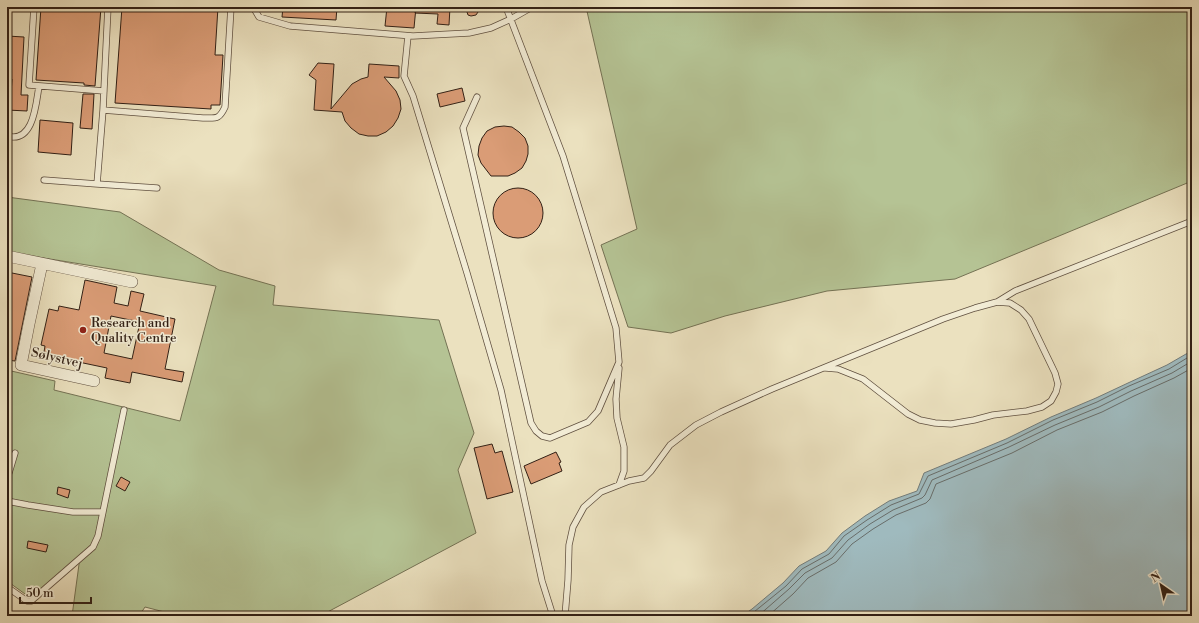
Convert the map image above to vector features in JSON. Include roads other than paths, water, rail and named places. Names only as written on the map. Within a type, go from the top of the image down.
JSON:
[{"type":"street","points":[[7,256],[132,282]]},
{"type":"street","name":"Sølystvej","points":[[42,264],[21,365],[94,381]]},
{"type":"lane","points":[[34,7],[29,85],[104,91]]},
{"type":"lane","points":[[97,184],[103,110],[108,7]]},
{"type":"lane","points":[[103,110],[203,118],[217,118],[222,115],[226,107],[231,7]]},
{"type":"lane","points":[[253,7],[259,17],[290,26],[408,36],[469,33],[491,28],[532,7]]},
{"type":"lane","points":[[506,7],[563,156],[616,328],[619,362],[616,399],[617,418],[624,447],[624,470],[619,485]]},
{"type":"lane","points":[[408,36],[404,76],[413,96],[501,390],[542,581],[553,616]]},
{"type":"lane","points":[[7,136],[9,138],[21,135],[29,128],[34,119],[40,86]]},
{"type":"lane","points":[[477,97],[464,128],[531,423],[536,431],[542,436],[550,438],[588,422],[598,411],[619,362]]},
{"type":"lane","points":[[44,180],[157,188]]},
{"type":"lane","points":[[565,616],[569,545],[573,527],[584,507],[601,492],[629,481],[644,478],[670,445],[696,425],[742,402],[943,319],[997,302],[1022,288],[1192,221]]},
{"type":"lane","points":[[826,368],[838,369],[863,379],[908,414],[920,420],[935,423],[951,424],[993,415],[1027,411],[1042,406],[1051,401],[1058,384],[1052,366],[1029,319],[1021,310],[1010,303],[997,302]]},
{"type":"lane","points":[[7,587],[26,601],[31,601],[93,547],[98,536],[124,410]]},
{"type":"lane","points":[[7,474],[9,473],[15,453]]},
{"type":"lane","points":[[7,501],[28,506],[74,512],[103,512]]},
{"type":"water","points":[[1192,352],[1192,616],[742,616],[783,583],[799,566],[826,551],[842,533],[865,516],[889,501],[917,491],[924,473],[1006,439]]},
{"type":"place","name":"Research and Quality Centre","points":[[83,330]]}]
